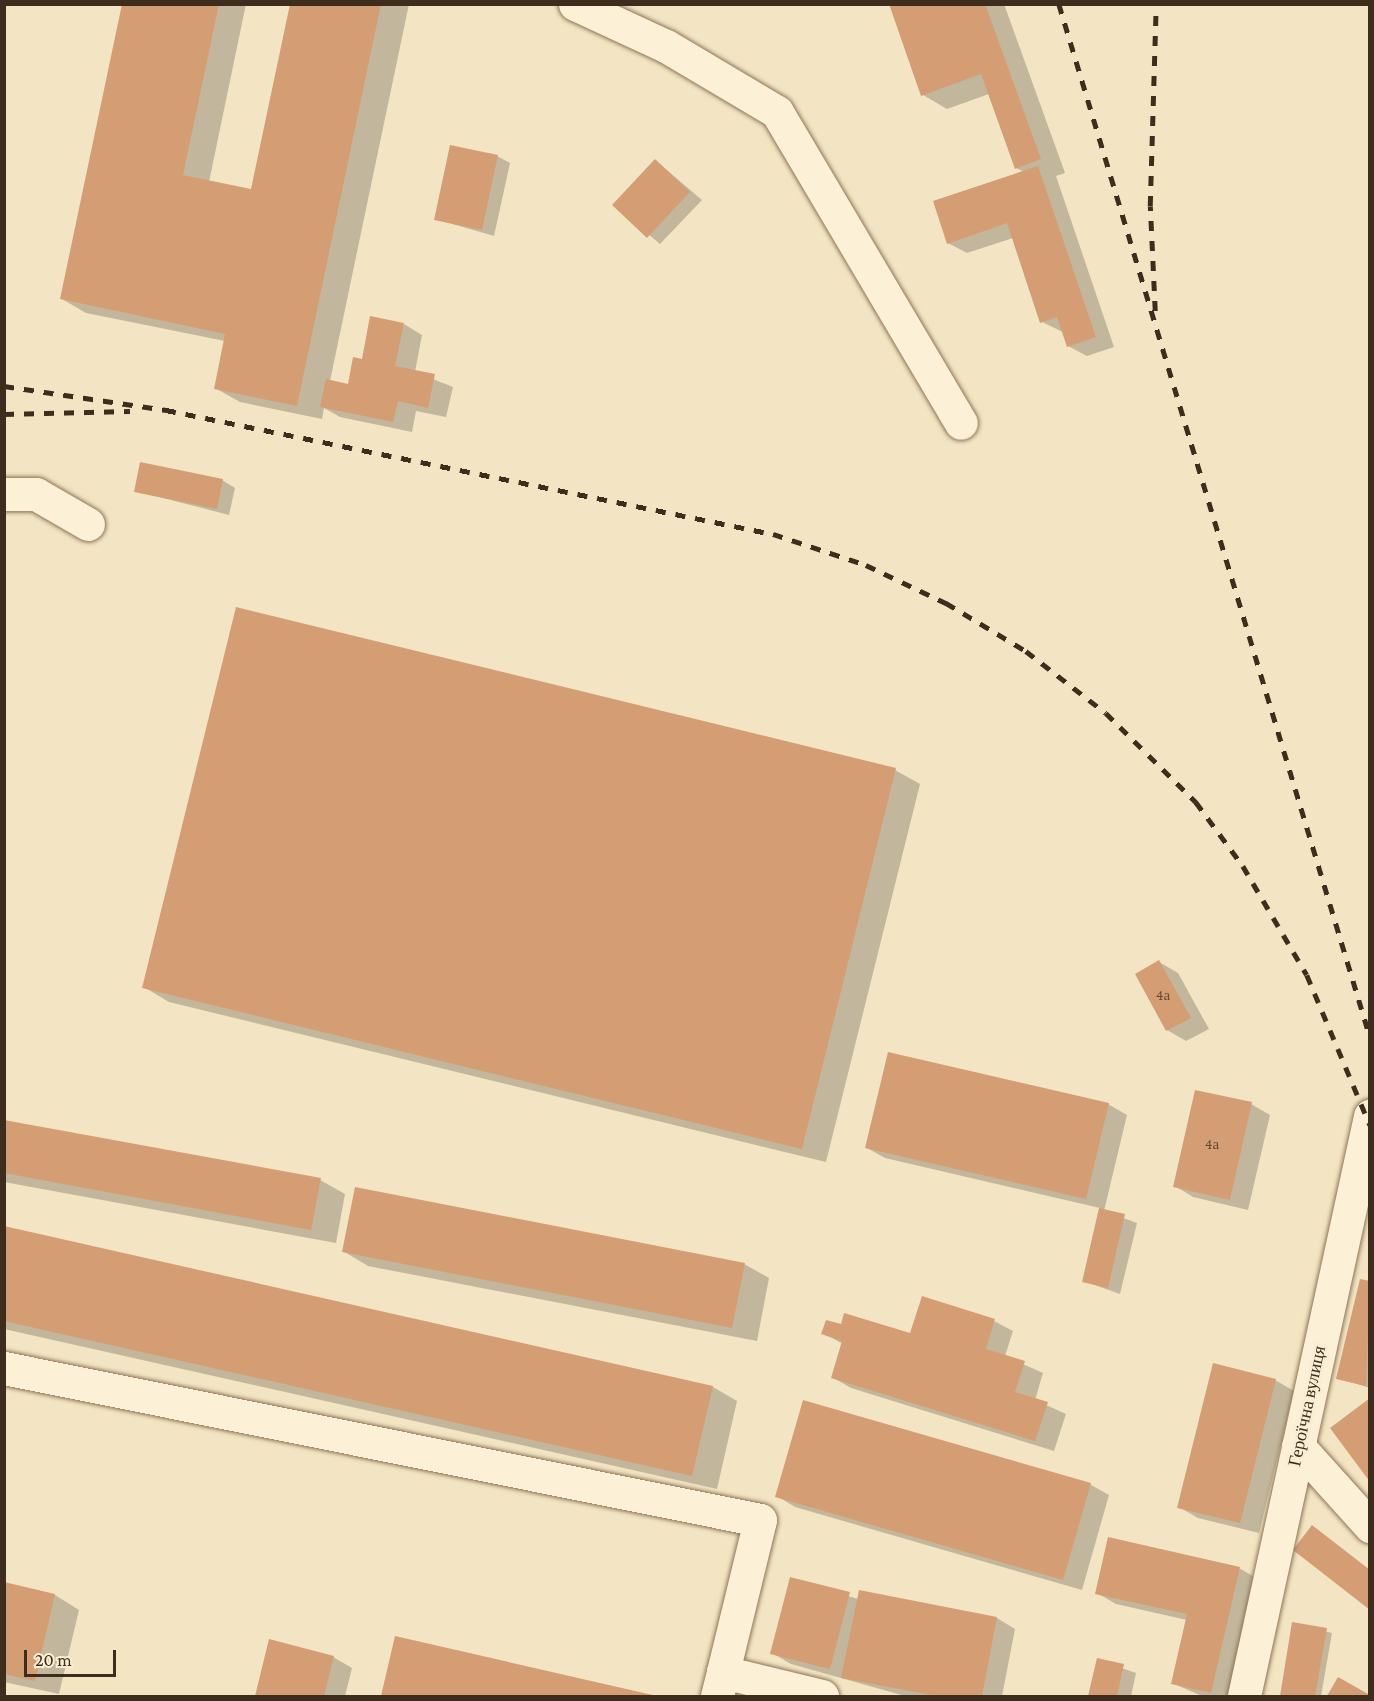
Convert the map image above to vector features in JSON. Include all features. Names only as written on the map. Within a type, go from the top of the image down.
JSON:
[{"type":"street","points":[[575,4],[666,46],[777,112],[962,423]]},
{"type":"street","points":[[4,494],[36,494],[88,524]]},
{"type":"street","name":"Героїчна вулиця","points":[[1244,1696],[1370,1116]]},
{"type":"street","points":[[4,1368],[760,1520],[720,1684],[822,1696]]},
{"type":"street","points":[[1298,1446],[1370,1526]]},
{"type":"building","points":[[122,4],[219,4],[183,175],[251,189],[290,4],[381,4],[297,406],[214,389],[225,334],[60,299]]},
{"type":"building","points":[[889,4],[985,4],[1041,159],[1015,169],[981,74],[921,96]]},
{"type":"building","points":[[450,145],[498,155],[482,230],[434,220]]},
{"type":"building","points":[[655,159],[690,192],[647,238],[612,205]]},
{"type":"building","points":[[1038,166],[1096,337],[1067,347],[1057,317],[1040,323],[1007,223],[947,244],[933,201]]},
{"type":"building","points":[[370,316],[404,323],[395,366],[435,374],[428,408],[398,401],[393,422],[320,407],[326,379],[348,384],[353,357],[362,359]]},
{"type":"building","points":[[140,462],[223,479],[217,509],[134,492]]},
{"type":"building","points":[[236,607],[896,768],[802,1149],[142,988]]},
{"type":"building","points":[[1159,960],[1191,1018],[1166,1031],[1135,974]]},
{"type":"building","points":[[888,1052],[1109,1103],[1086,1199],[865,1148]]},
{"type":"building","points":[[1195,1090],[1252,1102],[1230,1200],[1173,1187]]},
{"type":"building","points":[[4,1120],[321,1178],[311,1230],[4,1173]]},
{"type":"building","points":[[355,1187],[745,1263],[732,1328],[342,1252]]},
{"type":"building","points":[[1099,1208],[1125,1214],[1108,1288],[1082,1282]]},
{"type":"building","points":[[4,1226],[713,1386],[692,1476],[4,1321]]},
{"type":"building","points":[[1360,1279],[1370,1281],[1366,1386],[1336,1379]]},
{"type":"building","points":[[922,1296],[995,1319],[986,1349],[1025,1361],[1015,1392],[1048,1402],[1035,1441],[831,1378],[842,1341],[821,1334],[826,1320],[841,1324],[844,1313],[910,1333]]},
{"type":"building","points":[[1213,1363],[1276,1379],[1240,1523],[1177,1508]]},
{"type":"building","points":[[1370,1398],[1370,1482],[1330,1428]]},
{"type":"building","points":[[803,1400],[1091,1483],[1063,1580],[775,1497]]},
{"type":"building","points":[[1312,1525],[1370,1570],[1370,1610],[1293,1550]]},
{"type":"building","points":[[1108,1537],[1240,1567],[1211,1693],[1171,1684],[1187,1614],[1095,1594]]},
{"type":"building","points":[[790,1577],[850,1592],[830,1669],[770,1654]]},
{"type":"building","points":[[4,1582],[55,1594],[35,1681],[4,1674]]},
{"type":"building","points":[[859,1590],[997,1617],[982,1696],[936,1696],[841,1678]]},
{"type":"building","points":[[1292,1622],[1327,1628],[1315,1696],[1280,1696]]},
{"type":"building","points":[[395,1636],[657,1696],[381,1696]]},
{"type":"building","points":[[269,1639],[334,1656],[324,1696],[255,1696]]},
{"type":"building","points":[[1097,1658],[1124,1664],[1117,1696],[1088,1696]]},
{"type":"building","points":[[1338,1677],[1370,1695],[1370,1696],[1327,1696]]},
{"type":"railway","points":[[1059,4],[1370,1037]]},
{"type":"railway","points":[[1155,311],[1150,206],[1156,4]]},
{"type":"railway","points":[[4,386],[166,410],[773,534],[866,565],[946,603],[1026,651],[1106,713],[1196,802],[1243,866],[1307,975],[1370,1125]]},
{"type":"railway","points":[[4,414],[130,411]]}]
